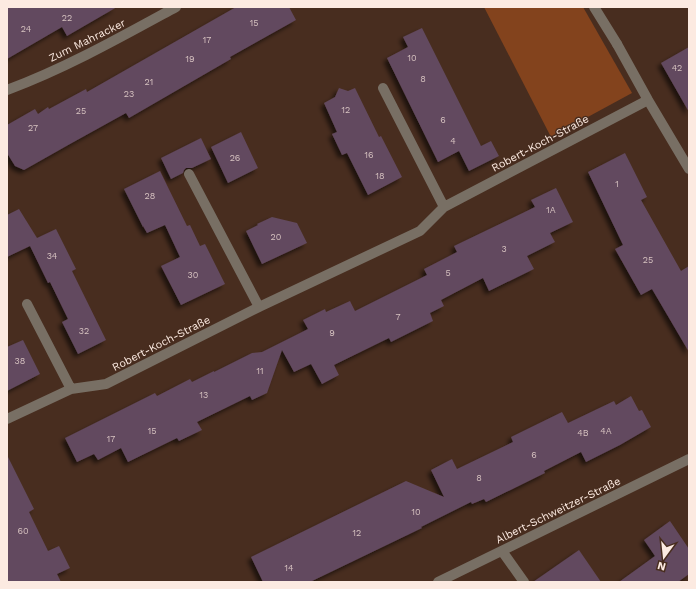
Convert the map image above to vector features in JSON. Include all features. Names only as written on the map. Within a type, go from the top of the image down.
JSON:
[{"type":"street","name":"Zum Mahracker","points":[[7,90],[29,82],[103,47],[176,7]]},
{"type":"street","points":[[594,7],[689,169]]},
{"type":"street","points":[[383,88],[444,207]]},
{"type":"street","name":"Robert-Koch-Straße","points":[[7,419],[71,389],[106,384],[259,307],[420,231],[444,207],[648,100]]},
{"type":"street","points":[[189,174],[259,307]]},
{"type":"street","points":[[27,304],[71,389]]},
{"type":"street","name":"Albert-Schweitzer-Straße","points":[[438,582],[689,459]]},
{"type":"street","points":[[502,551],[524,582]]},
{"type":"shaded area","points":[[484,7],[583,7],[632,93],[551,137]]},
{"type":"building","points":[[7,7],[117,7],[67,36],[62,27],[7,59]]},
{"type":"building","points":[[236,7],[289,7],[296,20],[230,57],[231,59],[129,118],[126,113],[24,170],[15,166],[7,153],[7,125],[35,109],[38,114],[48,107],[49,109],[86,89],[87,92]]},
{"type":"building","points":[[422,28],[481,146],[491,141],[499,156],[469,171],[459,151],[438,162],[387,58],[408,47],[403,37]]},
{"type":"building","points":[[689,47],[689,112],[661,63]]},
{"type":"building","points":[[339,88],[348,91],[355,88],[379,137],[381,136],[402,177],[368,195],[347,153],[342,155],[332,134],[337,132],[324,103],[335,97]]},
{"type":"building","points":[[241,132],[258,168],[228,183],[211,147]]},
{"type":"building","points":[[201,138],[211,159],[192,168],[186,168],[183,173],[171,179],[161,158]]},
{"type":"building","points":[[625,153],[647,197],[641,200],[681,271],[689,266],[689,352],[652,289],[641,295],[615,249],[623,245],[588,172]]},
{"type":"building","points":[[160,171],[187,226],[190,225],[200,246],[205,244],[225,284],[181,305],[161,266],[180,257],[165,225],[147,233],[124,189]]},
{"type":"building","points":[[556,188],[573,222],[550,233],[555,242],[527,256],[534,269],[489,291],[483,278],[441,300],[444,306],[430,313],[433,321],[391,342],[389,338],[334,365],[339,375],[322,384],[311,364],[294,372],[282,350],[267,393],[252,400],[250,396],[197,422],[202,430],[179,441],[177,438],[128,462],[121,448],[98,460],[94,454],[77,462],[65,438],[155,393],[157,396],[190,379],[192,382],[252,353],[262,352],[308,329],[303,320],[325,309],[326,312],[350,301],[355,311],[427,275],[424,269],[457,252],[454,246],[535,207],[531,200]]},
{"type":"building","points":[[19,209],[37,238],[56,229],[76,269],[72,271],[106,340],[78,354],[62,322],[68,319],[30,246],[7,257],[7,215]]},
{"type":"building","points":[[272,217],[297,223],[307,243],[262,264],[246,231]]},
{"type":"building","points":[[23,340],[40,374],[7,391],[7,347]]},
{"type":"building","points":[[631,396],[639,411],[642,410],[651,427],[586,462],[581,452],[544,471],[545,473],[486,502],[484,499],[472,504],[471,502],[421,527],[422,528],[310,582],[263,582],[251,557],[406,481],[444,497],[431,470],[452,459],[457,469],[513,442],[511,437],[562,412],[568,423],[614,401],[616,405]]},
{"type":"building","points":[[7,455],[34,509],[29,512],[48,551],[59,546],[70,568],[57,574],[61,582],[7,582]]},
{"type":"building","points":[[670,521],[689,549],[689,574],[678,582],[619,582],[655,556],[644,540]]},
{"type":"building","points":[[579,550],[601,582],[533,582]]}]
